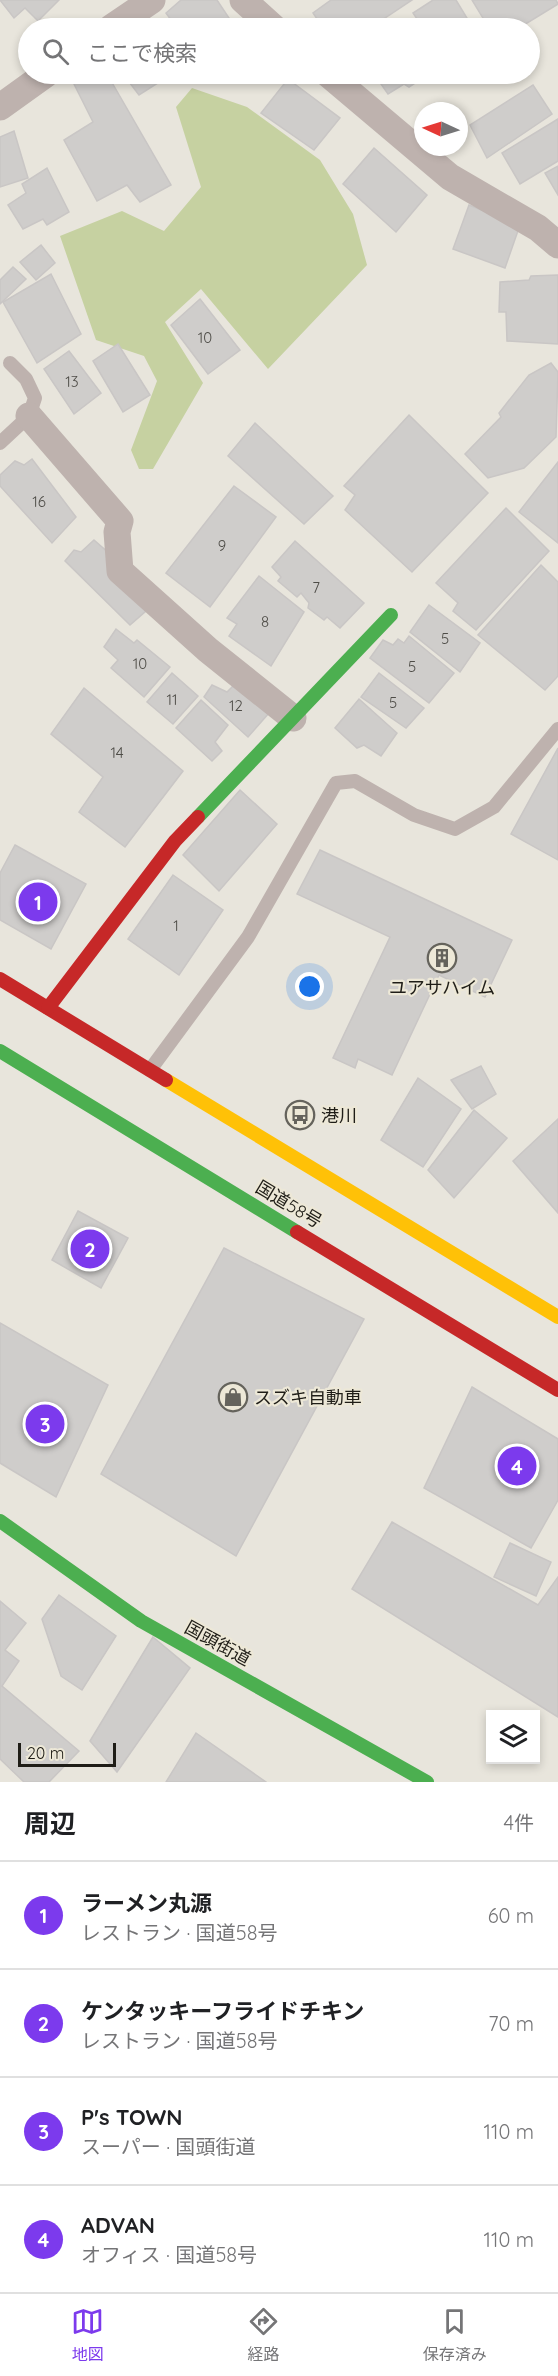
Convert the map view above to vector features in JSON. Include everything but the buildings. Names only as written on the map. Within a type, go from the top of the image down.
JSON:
[{"type":"main road","points":[[48,1008],[174,841],[391,615]]},
{"type":"main road","points":[[0,979],[558,1317]]},
{"type":"main road","name":"国道58号","points":[[0,1051],[558,1390]]},
{"type":"main road","name":"国頭街道","points":[[0,1521],[141,1621],[427,1782]]},
{"type":"street","points":[[126,18],[152,0]]},
{"type":"street","points":[[243,0],[263,18]]},
{"type":"street","points":[[0,107],[32,84]]},
{"type":"street","points":[[340,84],[450,177],[538,228],[558,245]]},
{"type":"street","points":[[29,416],[120,520],[117,532],[120,570],[208,650],[293,718]]},
{"type":"lane","points":[[0,443],[29,416],[35,398],[27,379],[10,363]]},
{"type":"lane","points":[[150,1070],[248,937],[336,783],[355,781],[414,815],[455,829],[494,807],[558,729]]},
{"type":"green space","points":[[192,88],[247,107],[320,160],[353,214],[367,265],[268,369],[201,289],[165,322],[203,383],[153,469],[139,469],[131,450],[157,381],[144,356],[96,340],[60,236],[122,211],[164,231],[201,187],[176,107]]},
{"type":"traffic: fast","points":[[198,817],[391,615]]},
{"type":"traffic: fast","points":[[0,1051],[297,1232]]},
{"type":"traffic: fast","points":[[0,1521],[141,1621],[427,1782]]},
{"type":"traffic: slow","points":[[166,1080],[558,1317]]},
{"type":"traffic: jam","points":[[48,1008],[175,841],[198,817]]},
{"type":"traffic: jam","points":[[0,979],[166,1080]]},
{"type":"traffic: jam","points":[[297,1232],[558,1390]]},
{"type":"place","name":"ラーメン丸源","points":[[38,902]]},
{"type":"place","name":"ユアサハイム","points":[[442,958]]},
{"type":"place","name":"港川","points":[[300,1115]]},
{"type":"place","name":"ケンタッキーフライドチキン","points":[[90,1249]]},
{"type":"place","name":"スズキ自動車","points":[[233,1397]]},
{"type":"place","name":"P's TOWN","points":[[45,1424]]},
{"type":"place","name":"ADVAN","points":[[517,1466]]}]
